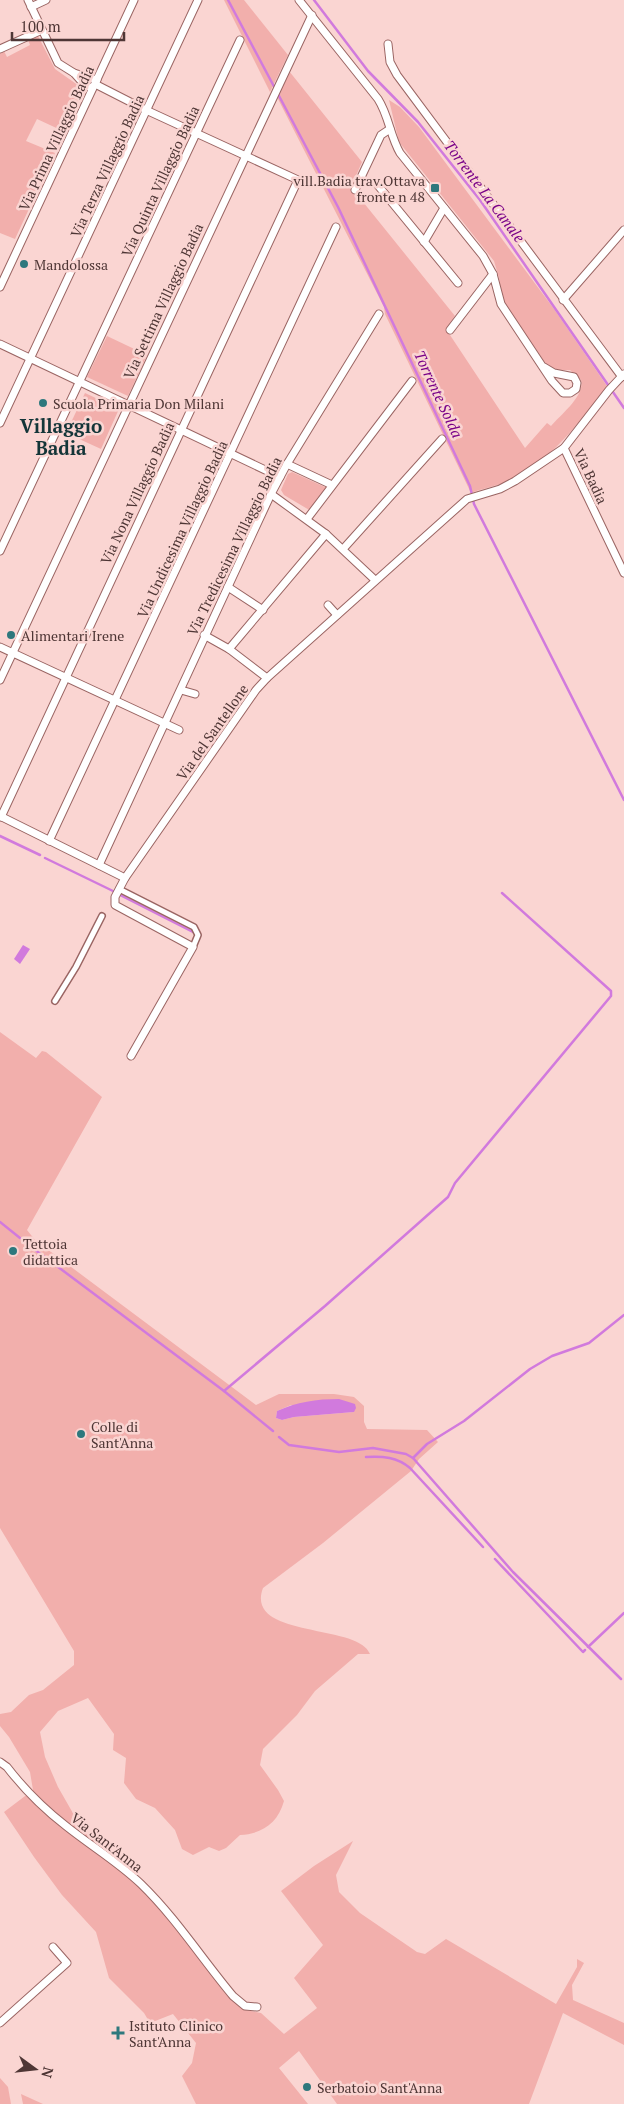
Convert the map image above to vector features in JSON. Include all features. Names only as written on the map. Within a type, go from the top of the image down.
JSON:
[{"type":"street","points":[[46,0],[29,4],[58,63],[74,73],[82,82],[95,84],[244,156]]},
{"type":"street","name":"Via Prima Villaggio Badia","points":[[0,287],[134,0]]},
{"type":"street","name":"Via Terza Villaggio Badia","points":[[0,423],[198,0]]},
{"type":"street","points":[[299,0],[378,99],[387,115],[394,142],[400,153],[483,256],[493,274],[501,304],[558,388],[566,394],[576,389],[577,383],[574,377],[554,373],[544,367]]},
{"type":"street","name":"Via Settima Villaggio Badia","points":[[0,680],[244,156],[312,15]]},
{"type":"street","points":[[0,50],[42,30]]},
{"type":"street","name":"Via Quinta Villaggio Badia","points":[[0,551],[240,40]]},
{"type":"street","points":[[388,44],[390,62],[397,75],[563,300],[623,375]]},
{"type":"street","points":[[355,190],[381,135],[390,129]]},
{"type":"street","name":"Via Nona Villaggio Badia","points":[[1,816],[180,429],[298,180],[244,156]]},
{"type":"street","points":[[376,183],[458,283]]},
{"type":"street","points":[[424,242],[444,208]]},
{"type":"street","name":"Via Undicesima Villaggio Badia","points":[[49,841],[116,702],[336,227]]},
{"type":"street","points":[[563,300],[624,230]]},
{"type":"street","points":[[450,330],[493,274]]},
{"type":"street","name":"Via Tredicesima Villaggio Badia","points":[[99,865],[270,494],[379,314]]},
{"type":"street","points":[[0,344],[231,452],[280,477]]},
{"type":"street","points":[[558,388],[559,379],[564,375]]},
{"type":"street","name":"Via Badia","points":[[623,375],[564,448],[624,573]]},
{"type":"street","points":[[307,519],[412,381]]},
{"type":"street","points":[[344,548],[442,440]]},
{"type":"street","name":"Via del Santellone","points":[[119,889],[256,690],[267,678],[467,499],[515,481],[564,448]]},
{"type":"street","points":[[287,464],[332,485]]},
{"type":"street","points":[[270,494],[307,519],[344,548],[375,580]]},
{"type":"street","points":[[229,649],[326,534]]},
{"type":"street","points":[[228,587],[263,610]]},
{"type":"street","points":[[328,605],[337,615]]},
{"type":"street","points":[[204,636],[229,649],[267,678]]},
{"type":"street","points":[[0,647],[179,730]]},
{"type":"street","points":[[181,690],[195,694]]},
{"type":"street","points":[[1,816],[125,878]]},
{"type":"street","points":[[131,1056],[193,947],[198,935],[194,927],[119,889],[114,898],[115,905],[193,947]]},
{"type":"street","points":[[56,1001],[102,916]]},
{"type":"street","name":"Via Sant'Anna","points":[[0,1762],[7,1767],[47,1811],[110,1857],[140,1883],[162,1905],[233,1996],[245,2006],[257,2007]]},
{"type":"street","points":[[0,2023],[67,1963],[53,1947]]},
{"type":"shaded area","points":[[224,0],[244,0],[288,55],[270,92]]},
{"type":"shaded area","points":[[38,36],[55,69],[82,88],[83,91],[65,132],[37,119],[26,141],[55,153],[15,239],[0,233],[0,53],[4,51],[7,57],[30,45],[28,40]]},
{"type":"shaded area","points":[[289,71],[362,162],[351,187],[455,316],[446,329],[525,448],[547,423],[551,426],[576,398],[581,386],[581,380],[570,370],[548,367],[505,304],[501,295],[494,261],[399,142],[389,100],[400,107],[419,127],[554,309],[607,386],[561,442],[534,466],[519,475],[501,484],[471,493],[385,314],[384,307],[277,97]]},
{"type":"shaded area","points":[[107,336],[147,355],[128,396],[87,377]]},
{"type":"shaded area","points":[[85,393],[119,409],[101,449],[66,433]]},
{"type":"shaded area","points":[[292,472],[327,488],[311,511],[284,495],[281,490],[288,474]]},
{"type":"shaded area","points":[[23,945],[30,949],[20,964],[14,959]]},
{"type":"shaded area","points":[[0,1032],[36,1058],[42,1051],[46,1052],[102,1097],[27,1230],[35,1240],[256,1405],[279,1394],[334,1394],[354,1397],[364,1406],[364,1422],[367,1429],[427,1430],[438,1442],[419,1459],[411,1471],[323,1543],[263,1588],[262,1604],[270,1615],[305,1629],[346,1638],[361,1644],[370,1654],[358,1654],[315,1691],[297,1715],[263,1749],[260,1765],[284,1801],[273,1821],[262,1830],[240,1835],[226,1848],[219,1851],[209,1847],[193,1855],[182,1849],[175,1830],[155,1808],[136,1799],[124,1783],[126,1758],[113,1750],[114,1734],[88,1698],[58,1711],[40,1732],[45,1757],[58,1787],[78,1822],[176,1924],[237,2004],[245,2010],[261,2013],[284,2034],[317,2008],[294,1978],[323,1945],[281,1891],[314,1866],[353,1841],[336,1875],[339,1892],[360,1913],[417,1952],[425,1954],[446,1939],[556,2004],[577,1967],[577,1959],[584,1963],[572,1985],[573,2000],[624,2023],[624,2045],[563,2013],[529,2104],[337,2104],[299,2051],[279,2068],[308,2104],[196,2104],[182,2076],[192,2063],[196,2043],[173,2014],[150,2023],[144,2013],[109,1978],[96,1932],[62,1895],[4,1812],[33,1790],[30,1772],[9,1737],[0,1726],[0,1714],[11,1712],[29,1695],[43,1690],[74,1665],[74,1651],[0,1528]],"holes":[[[291,1405],[354,1412],[294,1417],[282,1420],[276,1418],[277,1411]]]},
{"type":"shaded area","points":[[339,1399],[355,1404],[354,1412],[294,1417],[282,1420],[276,1418],[277,1411],[292,1405],[315,1400]]},
{"type":"shaded area","points":[[0,2078],[8,2087],[11,2104],[0,2104]]},
{"type":"shaded area","points":[[21,2094],[43,2104],[23,2104]]},
{"type":"waterway","name":"Torrente Solda","points":[[228,0],[338,207],[470,486],[474,504],[624,800]]},
{"type":"waterway","name":"Torrente La Canale","points":[[314,0],[368,71],[418,122],[480,200],[624,408]]},
{"type":"waterway","points":[[0,836],[40,855]]},
{"type":"waterway","points":[[45,858],[113,891]]},
{"type":"waterway","points":[[224,1391],[325,1306],[448,1197],[455,1183],[611,996],[611,991],[502,893]]},
{"type":"waterway","points":[[120,895],[193,932]]},
{"type":"waterway","points":[[0,1222],[20,1238]]},
{"type":"waterway","points":[[30,1246],[224,1391],[273,1431]]},
{"type":"waterway","points":[[413,1458],[427,1444],[464,1421],[530,1369],[552,1356],[589,1343],[624,1315]]},
{"type":"waterway","points":[[279,1437],[289,1445],[339,1452],[373,1448],[406,1454],[413,1458],[513,1572],[621,1679]]},
{"type":"waterway","points":[[366,1457],[390,1458],[405,1464],[483,1547]]},
{"type":"waterway","points":[[495,1559],[583,1652],[585,1650]]},
{"type":"waterway","points":[[588,1647],[624,1613]]},
{"type":"place","name":"vill.Badia trav.Ottava fronte n 48","points":[[435,188]]},
{"type":"place","name":"Mandolossa","points":[[24,264]]},
{"type":"place","name":"Scuola Primaria Don Milani","points":[[43,403]]},
{"type":"place","name":"Alimentari Irene","points":[[11,635]]},
{"type":"place","name":"Tettoia didattica","points":[[13,1251]]},
{"type":"place","name":"Colle di Sant'Anna","points":[[81,1434]]},
{"type":"place","name":"Istituto Clinico Sant'Anna","points":[[118,2033]]},
{"type":"place","name":"Serbatoio Sant'Anna","points":[[307,2087]]},
{"type":"district","name":"Villaggio Badia","points":[[61,436]]}]
